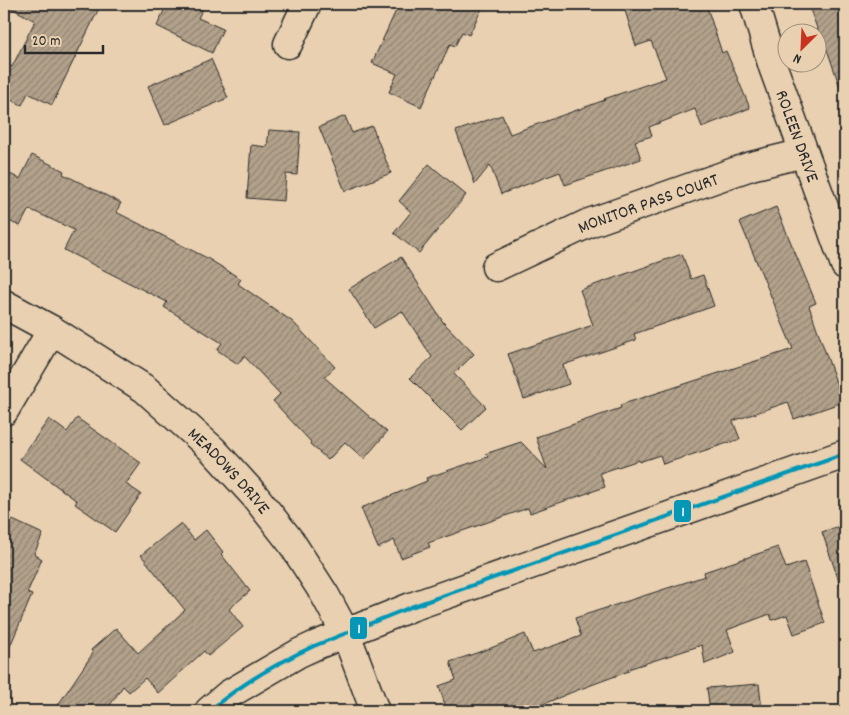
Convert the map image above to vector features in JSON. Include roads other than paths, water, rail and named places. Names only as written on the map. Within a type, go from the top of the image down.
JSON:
[{"type":"street","points":[[288,44],[307,4]]},
{"type":"street","name":"ROLEEN DRIVE","points":[[754,4],[773,67],[845,265]]},
{"type":"street","name":"MONITOR PASS COURT","points":[[496,267],[589,222],[751,166],[804,153]]},
{"type":"street","name":"MEADOWS DRIVE","points":[[4,304],[52,330],[145,389],[213,450],[254,495],[291,542],[325,595],[346,634],[375,711]]},
{"type":"street","points":[[4,411],[52,330]]},
{"type":"street","points":[[209,711],[229,694],[299,653],[411,607],[845,454]]}]
